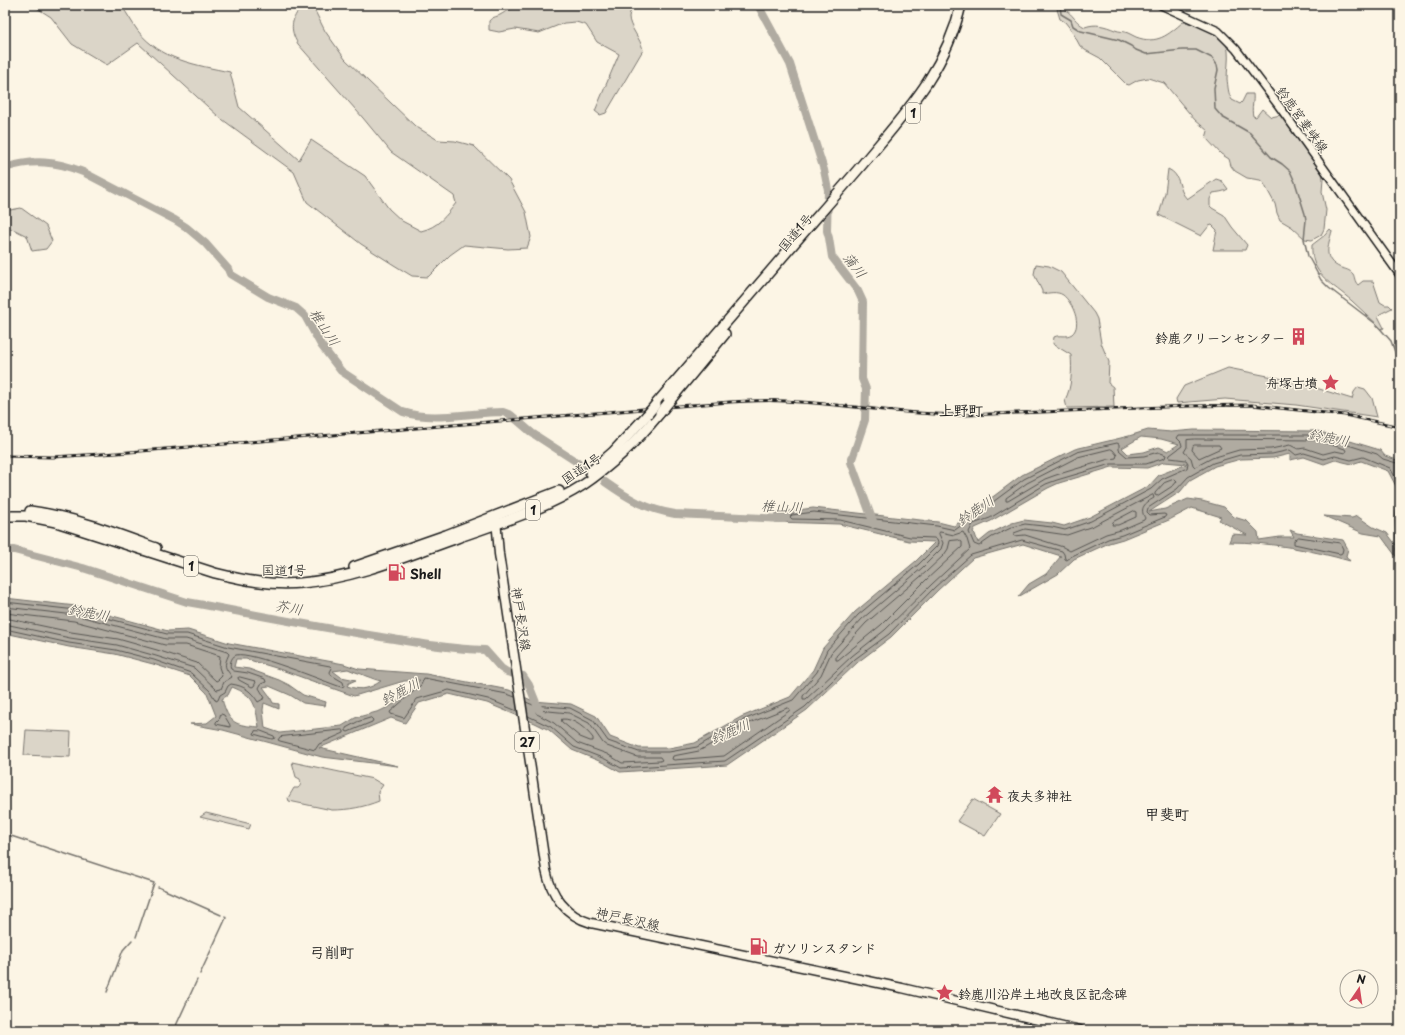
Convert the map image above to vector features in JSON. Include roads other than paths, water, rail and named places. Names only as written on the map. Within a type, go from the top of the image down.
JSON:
[{"type":"highway","name":"国道1号","points":[[5,510],[24,510],[80,522],[221,575],[252,582],[290,584],[320,581],[363,571],[496,520],[561,497],[586,483],[626,452],[834,202],[922,92],[944,54],[961,5]]},
{"type":"highway","name":"国道1号","points":[[834,202],[905,124],[928,94],[948,59],[958,33],[966,5]]},
{"type":"highway","name":"国道1号","points":[[496,520],[558,492],[575,483],[598,467],[647,415],[818,221]]},
{"type":"highway","name":"国道1号","points":[[5,516],[26,516],[114,536]]},
{"type":"main road","name":"鈴鹿宮妻峡線","points":[[1161,5],[1218,31],[1236,49],[1268,91],[1400,275]]},
{"type":"main road","name":"神戸長沢線","points":[[496,520],[499,554],[547,875],[552,890],[564,907],[577,917],[586,921],[902,988],[1080,1030]]},
{"type":"water","name":"鈴鹿川","points":[[1148,430],[1171,432],[1194,430],[1317,431],[1380,450],[1385,456],[1400,461],[1400,566],[1397,565],[1398,559],[1381,536],[1363,533],[1324,516],[1352,518],[1357,516],[1373,527],[1387,533],[1396,545],[1395,521],[1398,490],[1388,471],[1361,461],[1352,464],[1335,460],[1324,464],[1304,457],[1290,460],[1290,454],[1273,458],[1241,459],[1215,466],[1190,480],[1180,492],[1149,512],[1165,509],[1188,499],[1202,501],[1224,507],[1234,517],[1247,521],[1258,532],[1259,540],[1294,537],[1290,530],[1297,533],[1343,540],[1348,549],[1346,556],[1350,561],[1290,547],[1260,543],[1229,542],[1232,534],[1247,535],[1219,520],[1221,517],[1192,508],[1169,520],[1123,539],[1109,543],[1074,559],[1058,574],[1018,597],[1029,584],[1046,574],[1061,556],[1023,544],[973,558],[938,590],[891,637],[858,662],[807,710],[727,765],[620,772],[604,763],[572,750],[549,730],[535,723],[487,703],[449,694],[419,703],[405,723],[391,718],[319,748],[398,766],[322,757],[223,730],[190,724],[207,723],[216,716],[207,693],[190,676],[115,654],[69,647],[5,633],[5,598],[76,606],[168,631],[188,630],[229,643],[344,664],[359,669],[426,674],[509,690],[533,701],[571,704],[596,716],[610,737],[639,748],[669,748],[695,743],[741,717],[790,697],[813,670],[823,648],[855,612],[916,561],[935,542],[909,541],[839,524],[775,522],[775,513],[813,508],[938,522],[954,526],[1022,475],[1075,449]],"holes":[[[1141,437],[1161,439],[1179,444],[1168,451],[1159,447],[1144,452],[1128,454],[1122,448]],[[1164,462],[1187,464],[1159,475],[1149,486],[1090,517],[1064,526],[1024,520],[1012,523],[989,534],[978,543],[973,532],[975,528],[991,521],[1059,483],[1112,467],[1147,468]],[[236,659],[246,659],[276,668],[354,696],[404,681],[420,680],[394,704],[380,711],[355,718],[342,726],[280,733],[265,728],[263,710],[264,703],[279,709],[279,704],[273,703],[263,687],[269,686],[290,695],[303,703],[325,706],[326,702],[303,695],[279,680],[249,669],[234,667]],[[348,669],[381,681],[373,686],[361,689],[352,688],[347,686],[349,683],[356,680],[341,677],[333,671]],[[232,687],[240,690],[253,702],[259,727],[234,722],[227,714],[222,699],[228,695]]]},
{"type":"waterway","name":"蒲川","points":[[758,5],[790,64],[824,170],[828,190],[827,231],[832,257],[858,291],[863,302],[862,379],[866,389],[865,420],[851,462],[874,524]]},
{"type":"waterway","points":[[1060,5],[1061,14],[1071,20],[1073,26],[1081,31],[1119,40],[1146,54],[1196,50],[1212,58],[1217,65],[1218,70],[1214,88],[1215,109],[1222,117],[1250,133],[1271,157],[1290,171],[1305,214],[1306,220],[1304,239],[1308,256],[1321,280],[1329,288],[1376,324],[1391,341],[1400,366]]},
{"type":"waterway","name":"椎山川","points":[[5,168],[35,162],[44,162],[73,168],[175,220],[205,243],[228,269],[230,274],[268,297],[296,308],[305,316],[321,345],[341,371],[403,412],[427,416],[452,416],[503,412],[511,415],[532,433],[586,468]]},
{"type":"waterway","name":"椎山川","points":[[605,482],[638,502],[665,512],[675,514],[784,519]]},
{"type":"waterway","name":"芥川","points":[[5,550],[14,550],[83,568],[187,602],[416,643],[485,650],[501,668],[507,672],[523,676],[529,685],[539,710]]},
{"type":"waterway","points":[[5,834],[154,883],[136,937]]},
{"type":"waterway","points":[[158,887],[221,915]]},
{"type":"waterway","points":[[200,974],[226,918],[225,916]]},
{"type":"waterway","points":[[107,992],[123,950],[132,940]]},
{"type":"waterway","points":[[174,1030],[197,980]]},
{"type":"railway","points":[[5,456],[53,457],[117,453],[762,400],[808,402],[943,415],[1252,405],[1345,415],[1400,427]]},
{"type":"place","name":"鈴鹿クリーンセンター","points":[[1298,337]]},
{"type":"place","name":"舟塚古墳","points":[[1331,382]]},
{"type":"place","name":"Shell","points":[[397,573]]},
{"type":"place","name":"夜夫多神社","points":[[994,795]]},
{"type":"place","name":"ガソリンスタンド","points":[[759,947]]},
{"type":"place","name":"鈴鹿川沿岸土地改良区記念碑","points":[[945,993]]},
{"type":"district","name":"上野町","points":[[961,409]]},
{"type":"district","name":"甲斐町","points":[[1167,813]]},
{"type":"district","name":"弓削町","points":[[332,951]]}]
